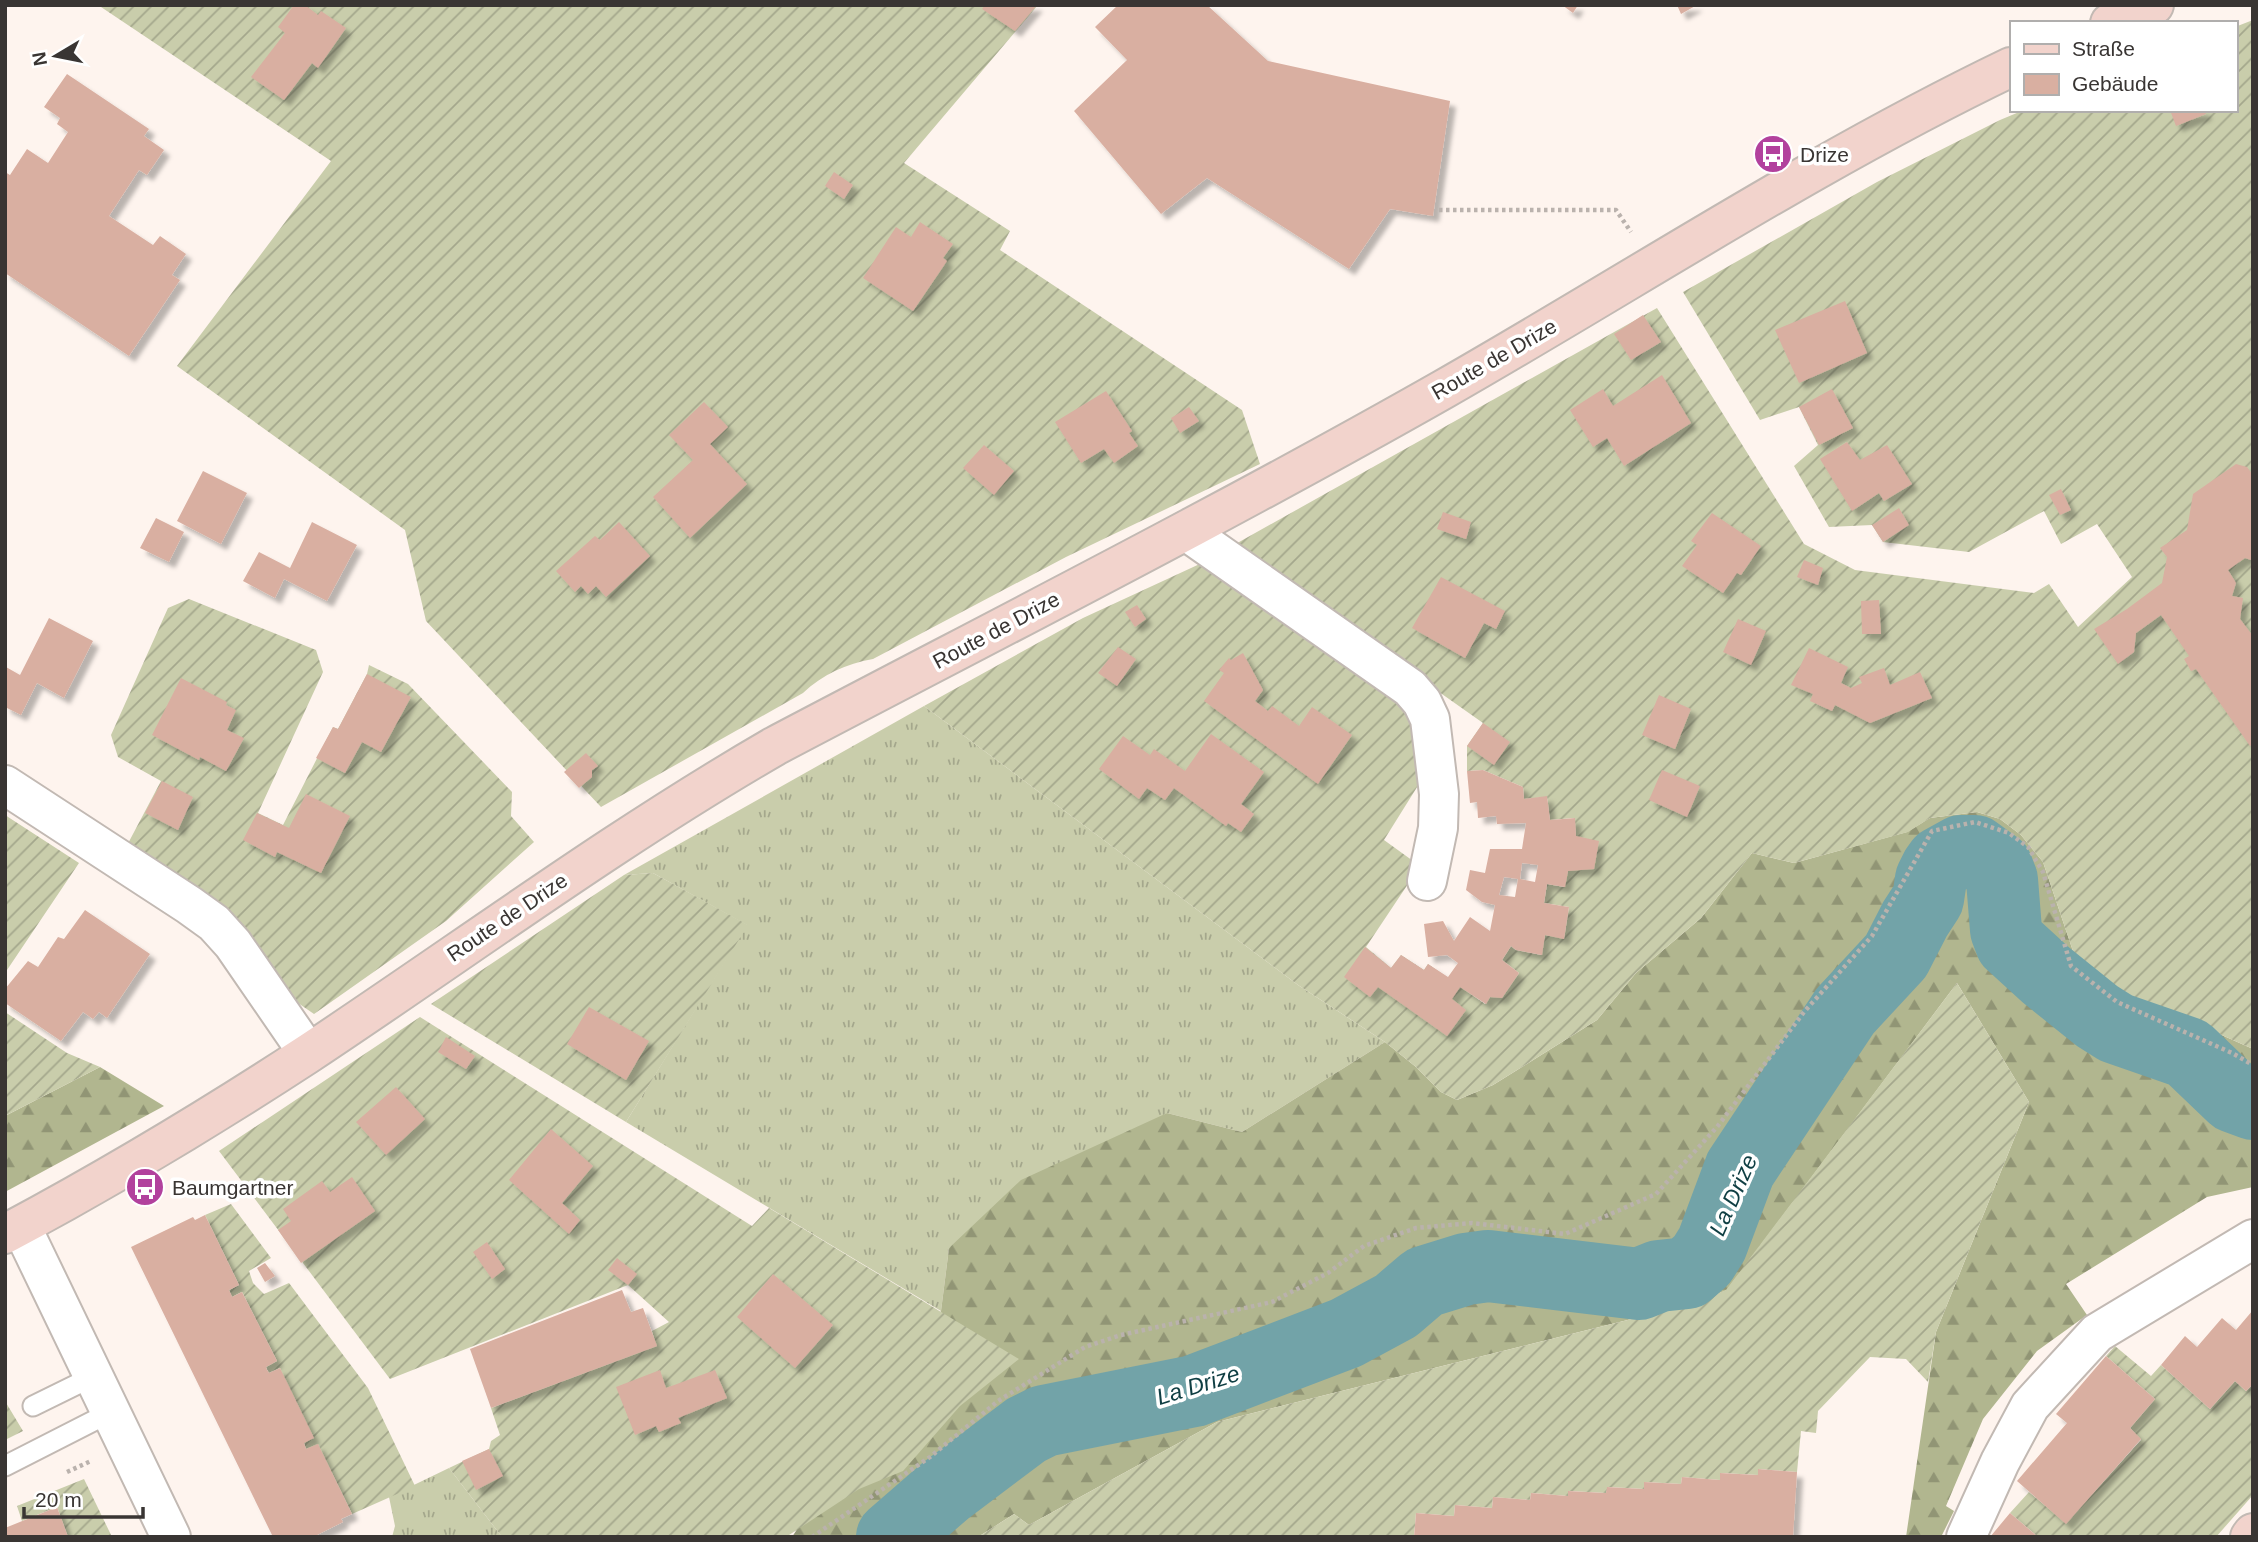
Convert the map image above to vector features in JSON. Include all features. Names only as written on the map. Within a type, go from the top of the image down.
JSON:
[{"type":"main road","points":[[2115,21],[2154,5]]},
{"type":"main road","name":"Route de Drize","points":[[13,1230],[141,1159],[308,1053],[587,863],[718,779],[1341,447],[1786,187],[1924,110],[2010,67]]},
{"type":"street","points":[[1186,531],[1410,688],[1422,702],[1430,719],[1438,794],[1438,828],[1427,881]]},
{"type":"street","points":[[5,785],[214,923],[233,944],[308,1053]]},
{"type":"street","points":[[13,1230],[94,1376],[171,1537]]},
{"type":"street","points":[[1966,1537],[2000,1462],[2030,1406],[2097,1333],[2253,1239]]},
{"type":"lane","points":[[33,1406],[94,1376]]},
{"type":"lane","points":[[5,1466],[111,1412]]},
{"type":"path","points":[[1438,210],[1616,210],[1638,241]]},
{"type":"path","points":[[812,1537],[929,1457],[998,1401],[1085,1347],[1121,1335],[1272,1302],[1328,1273],[1364,1246],[1416,1228],[1472,1223],[1565,1234],[1656,1194],[1717,1127],[1804,1012],[1872,936],[1932,831],[1975,822],[2009,833],[2019,840],[2028,847],[2043,872],[2071,967],[2117,1002],[2232,1052],[2253,1065]]},
{"type":"green space","points":[[98,5],[1038,5],[904,163],[1010,231],[1000,250],[1242,410],[1260,464],[1066,557],[873,659],[835,671],[803,693],[601,807],[426,621],[405,530],[177,366],[331,161]]},
{"type":"green space","points":[[2253,20],[2253,1049],[2197,1024],[2148,1008],[2118,992],[2076,960],[2043,862],[2021,835],[2000,819],[1977,812],[1930,818],[1908,832],[1794,863],[1752,853],[1701,918],[1636,973],[1597,1020],[1493,1085],[1457,1100],[1441,1092],[1385,1042],[1298,985],[924,706],[1083,618],[1204,562],[1409,708],[1419,784],[1384,840],[1420,866],[1366,947],[1391,968],[1401,955],[1424,970],[1428,964],[1485,1004],[1490,997],[1502,997],[1519,973],[1502,960],[1511,946],[1516,950],[1541,955],[1545,935],[1564,938],[1569,907],[1544,903],[1547,884],[1564,887],[1576,836],[1574,818],[1550,820],[1547,797],[1524,799],[1523,787],[1483,770],[1467,771],[1467,746],[1483,723],[1232,546],[1657,308],[1804,544],[1855,570],[2034,593],[2049,584],[2078,627],[2132,577],[2097,524],[2061,544],[2044,511],[1969,552],[1883,542],[1872,525],[1829,527],[1794,466],[1818,445],[1799,407],[1760,420],[1683,292],[1877,182],[2019,112],[2237,112],[2237,26]]},
{"type":"green space","points":[[189,599],[316,650],[323,672],[258,813],[283,825],[333,727],[338,729],[367,674],[369,665],[408,684],[512,792],[511,816],[534,842],[446,921],[314,1014],[282,992],[124,851],[161,781],[118,757],[111,735],[168,608]]},
{"type":"green space","points":[[924,706],[1298,985],[1385,1042],[1242,1132],[1167,1113],[949,1248],[941,1311],[626,1122],[747,925],[653,873],[624,875]]},
{"type":"green space","points":[[1977,812],[2000,819],[2021,835],[2043,862],[2076,960],[2148,1008],[2197,1024],[2253,1049],[2253,1187],[2207,1197],[2066,1284],[2087,1315],[2037,1351],[1983,1419],[1946,1506],[1954,1511],[1941,1537],[1906,1537],[1936,1332],[2029,1102],[1957,983],[1727,1290],[1692,1304],[1217,1422],[1029,1525],[1014,1514],[978,1537],[792,1537],[941,1311],[949,1248],[1021,1180],[1167,1113],[1242,1132],[1385,1042],[1441,1092],[1457,1100],[1493,1085],[1597,1020],[1636,973],[1701,918],[1752,853],[1794,863],[1907,832],[1930,818]]},
{"type":"green space","points":[[5,815],[79,863],[5,973]]},
{"type":"green space","points":[[653,873],[748,925],[626,1122],[431,1004],[624,875]]},
{"type":"green space","points":[[1957,983],[2029,1102],[1936,1332],[1928,1382],[1906,1359],[1870,1357],[1818,1411],[1816,1433],[1801,1431],[1797,1472],[1759,1469],[1758,1475],[1721,1473],[1720,1480],[1682,1477],[1681,1484],[1644,1482],[1644,1489],[1608,1487],[1606,1493],[1569,1491],[1568,1496],[1531,1493],[1530,1500],[1493,1497],[1492,1508],[1455,1505],[1454,1516],[1416,1513],[1414,1537],[978,1537],[1014,1514],[1029,1525],[1217,1422],[1692,1304],[1726,1290]]},
{"type":"green space","points":[[5,1012],[67,1053],[100,1067],[5,1116]]},
{"type":"green space","points":[[420,1017],[752,1226],[769,1208],[1019,1359],[960,1406],[903,1471],[859,1489],[786,1537],[502,1537],[449,1468],[489,1449],[491,1441],[500,1435],[491,1408],[656,1346],[652,1331],[669,1322],[628,1285],[390,1379],[219,1151]]},
{"type":"green space","points":[[100,1067],[164,1106],[5,1192],[5,1116]]},
{"type":"green space","points":[[231,1204],[271,1258],[249,1271],[253,1283],[264,1294],[289,1283],[368,1388],[415,1486],[352,1514],[318,1445],[306,1449],[280,1368],[269,1373],[266,1367],[277,1361],[242,1292],[232,1297],[229,1290],[239,1285],[205,1215]]},
{"type":"green space","points":[[2115,1346],[2151,1376],[2161,1365],[2210,1409],[2235,1381],[2246,1391],[2253,1384],[2253,1495],[2216,1537],[2038,1537],[2010,1513],[2029,1492],[2066,1523],[2141,1440],[2130,1428],[2155,1399],[2106,1356]]},
{"type":"green space","points":[[5,1401],[23,1431],[5,1440]]},
{"type":"green space","points":[[449,1468],[502,1537],[392,1537],[395,1526],[389,1497]]},
{"type":"green space","points":[[84,1479],[112,1537],[68,1537],[57,1507],[22,1521],[17,1506]]},
{"type":"building","points":[[294,5],[305,5],[318,15],[321,11],[346,28],[318,68],[312,63],[284,100],[251,77],[285,33],[278,27]]},
{"type":"building","points":[[985,5],[1037,5],[1015,31],[982,9]]},
{"type":"building","points":[[1118,5],[1207,5],[1268,61],[1450,101],[1433,216],[1390,209],[1349,269],[1207,178],[1161,214],[1074,111],[1127,60],[1095,27]]},
{"type":"building","points":[[1562,5],[1578,5],[1573,13]]},
{"type":"building","points":[[1677,5],[1697,5],[1681,14]]},
{"type":"building","points":[[67,74],[149,129],[144,136],[164,150],[147,175],[139,170],[109,216],[153,245],[160,236],[186,254],[172,275],[180,280],[129,356],[5,273],[5,172],[10,175],[27,149],[48,163],[68,132],[57,124],[60,118],[44,107]]},
{"type":"building","points":[[2171,112],[2206,114],[2176,126]]},
{"type":"building","points":[[834,172],[853,185],[844,199],[825,186]]},
{"type":"building","points":[[920,222],[953,244],[943,258],[947,261],[913,311],[863,278],[896,227],[911,237]]},
{"type":"building","points":[[1845,301],[1867,353],[1799,383],[1775,330]]},
{"type":"building","points":[[1643,315],[1661,342],[1631,360],[1614,334]]},
{"type":"building","points":[[1662,375],[1691,423],[1624,466],[1607,438],[1593,447],[1570,410],[1603,389],[1613,406]]},
{"type":"building","points":[[1832,389],[1853,428],[1819,445],[1799,407]]},
{"type":"building","points":[[1106,391],[1132,431],[1129,433],[1138,446],[1114,463],[1104,449],[1081,463],[1055,422]]},
{"type":"building","points":[[704,402],[728,427],[710,444],[747,484],[690,538],[653,497],[693,460],[669,435]]},
{"type":"building","points":[[1189,407],[1199,421],[1180,433],[1171,418]]},
{"type":"building","points":[[1847,442],[1860,460],[1887,445],[1912,484],[1884,501],[1879,493],[1852,511],[1820,459]]},
{"type":"building","points":[[984,445],[1014,471],[994,495],[963,468]]},
{"type":"building","points":[[2236,464],[2247,467],[2253,475],[2253,558],[2245,558],[2228,570],[2236,583],[2232,596],[2243,598],[2240,619],[2253,636],[2253,744],[2250,746],[2196,669],[2191,671],[2184,659],[2189,656],[2161,615],[2136,633],[2134,652],[2118,664],[2094,629],[2162,583],[2167,557],[2160,548],[2187,530],[2193,494]]},
{"type":"building","points":[[203,471],[247,493],[221,544],[177,521]]},
{"type":"building","points":[[2061,489],[2071,510],[2060,515],[2049,495]]},
{"type":"building","points":[[1899,508],[1909,525],[1883,542],[1872,525]]},
{"type":"building","points":[[1443,512],[1471,522],[1466,539],[1437,529]]},
{"type":"building","points":[[1712,513],[1761,546],[1741,575],[1737,573],[1723,593],[1682,566],[1697,545],[1691,541]]},
{"type":"building","points":[[156,518],[184,532],[169,562],[140,548]]},
{"type":"building","points":[[312,522],[357,545],[327,601],[284,579],[275,598],[243,581],[259,552],[290,568]]},
{"type":"building","points":[[619,522],[650,556],[606,597],[596,586],[588,594],[581,586],[575,592],[556,571],[595,536],[600,540]]},
{"type":"building","points":[[1804,560],[1823,568],[1818,585],[1797,577]]},
{"type":"building","points":[[1441,577],[1505,611],[1496,629],[1484,623],[1465,658],[1412,628]]},
{"type":"building","points":[[1879,600],[1881,634],[1862,634],[1861,601]]},
{"type":"building","points":[[1137,605],[1146,619],[1135,627],[1125,612]]},
{"type":"building","points":[[49,618],[93,641],[64,698],[37,683],[21,715],[5,707],[5,670],[6,667],[20,675]]},
{"type":"building","points":[[1738,619],[1766,631],[1751,665],[1723,652]]},
{"type":"building","points":[[1118,647],[1136,659],[1117,686],[1098,673]]},
{"type":"building","points":[[1809,648],[1848,667],[1841,683],[1851,688],[1862,683],[1859,677],[1884,668],[1890,685],[1920,672],[1932,698],[1870,723],[1835,705],[1832,711],[1810,701],[1813,694],[1791,685]]},
{"type":"building","points":[[1243,653],[1263,690],[1255,701],[1268,711],[1272,706],[1299,726],[1312,707],[1352,735],[1318,784],[1204,701],[1224,673],[1219,670],[1229,658],[1231,660]]},
{"type":"building","points":[[367,674],[411,697],[381,752],[362,742],[345,773],[316,758],[333,727],[338,729]]},
{"type":"building","points":[[181,678],[227,702],[226,705],[236,710],[227,730],[244,738],[226,771],[152,735]]},
{"type":"building","points":[[1659,695],[1691,709],[1675,749],[1642,735]]},
{"type":"building","points":[[1483,723],[1510,742],[1494,765],[1467,746]]},
{"type":"building","points":[[1211,734],[1264,772],[1241,804],[1254,814],[1241,832],[1228,823],[1226,826],[1174,788],[1165,800],[1147,788],[1139,799],[1099,769],[1123,736],[1150,755],[1154,749],[1185,771]]},
{"type":"building","points":[[586,753],[598,766],[592,770],[592,777],[579,788],[564,772]]},
{"type":"building","points":[[1483,770],[1523,787],[1524,799],[1547,796],[1550,820],[1575,818],[1576,836],[1599,841],[1594,869],[1568,871],[1565,887],[1547,884],[1544,903],[1569,907],[1564,939],[1545,935],[1542,955],[1516,950],[1511,946],[1502,960],[1519,973],[1502,998],[1490,997],[1486,1004],[1460,987],[1452,999],[1466,1010],[1447,1036],[1378,987],[1370,997],[1344,977],[1365,947],[1391,968],[1401,955],[1424,970],[1428,964],[1448,977],[1458,963],[1447,955],[1428,957],[1424,924],[1443,921],[1454,941],[1470,917],[1490,931],[1495,905],[1482,902],[1466,890],[1470,870],[1485,873],[1490,849],[1522,849],[1526,823],[1497,824],[1496,816],[1478,818],[1477,802],[1470,803],[1467,771]],"holes":[[[1522,863],[1538,865],[1535,882],[1520,879]],[[1504,877],[1518,879],[1515,897],[1499,895]]]},
{"type":"building","points":[[1662,770],[1700,786],[1687,817],[1649,800]]},
{"type":"building","points":[[162,781],[193,797],[178,830],[145,813]]},
{"type":"building","points":[[306,794],[350,816],[321,873],[277,852],[275,857],[243,840],[257,813],[289,828]]},
{"type":"building","points":[[85,910],[150,954],[107,1018],[99,1012],[93,1019],[83,1012],[61,1041],[5,1003],[5,989],[28,961],[38,967],[58,937],[64,939]]},
{"type":"building","points":[[589,1007],[649,1041],[626,1080],[567,1044]]},
{"type":"building","points":[[446,1037],[475,1056],[466,1069],[438,1052]]},
{"type":"building","points":[[396,1087],[425,1119],[386,1155],[356,1122]]},
{"type":"building","points":[[551,1129],[593,1166],[562,1203],[580,1220],[569,1234],[509,1180]]},
{"type":"building","points":[[352,1177],[375,1211],[301,1263],[278,1230],[291,1221],[283,1209],[322,1181],[330,1192]]},
{"type":"building","points":[[205,1215],[239,1285],[229,1290],[232,1297],[242,1292],[277,1361],[266,1367],[267,1370],[269,1373],[280,1368],[314,1438],[304,1443],[306,1449],[318,1444],[352,1514],[341,1519],[343,1522],[313,1537],[273,1537],[131,1247],[193,1217],[195,1220]]},
{"type":"building","points":[[487,1242],[505,1269],[492,1279],[473,1252]]},
{"type":"building","points":[[617,1258],[637,1274],[628,1285],[608,1270]]},
{"type":"building","points":[[265,1263],[275,1276],[265,1282],[257,1268]]},
{"type":"building","points":[[773,1274],[833,1325],[795,1368],[737,1317]]},
{"type":"building","points":[[622,1290],[631,1312],[643,1308],[657,1346],[491,1408],[470,1349]]},
{"type":"building","points":[[2253,1310],[2253,1384],[2246,1391],[2235,1381],[2210,1409],[2161,1365],[2185,1336],[2197,1347],[2222,1318],[2236,1330]]},
{"type":"building","points":[[2106,1356],[2155,1399],[2130,1428],[2141,1439],[2066,1524],[2017,1481],[2067,1423],[2056,1414]]},
{"type":"building","points":[[660,1370],[666,1388],[715,1370],[727,1398],[678,1418],[681,1423],[659,1432],[656,1426],[635,1435],[616,1387]]},
{"type":"building","points":[[489,1449],[503,1476],[476,1490],[462,1461]]},
{"type":"building","points":[[1758,1469],[1797,1472],[1793,1537],[1414,1537],[1416,1513],[1454,1516],[1455,1505],[1492,1508],[1493,1497],[1530,1500],[1531,1493],[1568,1496],[1568,1491],[1606,1493],[1607,1487],[1644,1489],[1644,1482],[1681,1484],[1682,1477],[1720,1480],[1720,1473],[1758,1475]]},
{"type":"building","points":[[57,1507],[68,1537],[5,1537],[5,1528]]},
{"type":"building","points":[[2010,1513],[2038,1537],[1990,1537]]},
{"type":"waterway","name":"La Drize","points":[[892,1537],[945,1491],[1026,1430],[1044,1421],[1194,1391],[1346,1333],[1396,1306],[1424,1282],[1466,1269],[1488,1266],[1639,1284],[1659,1276],[1687,1273],[1702,1260],[1712,1244],[1740,1169],[1845,1011],[1896,956],[1928,899],[1931,879],[1936,869],[1941,862],[1961,851],[1975,851],[1997,867],[2002,880],[2006,930],[2011,943],[2046,975],[2116,1028],[2188,1053],[2234,1097],[2253,1104]]},
{"type":"place","name":"Drize","points":[[1773,154]]},
{"type":"place","name":"Baumgartner","points":[[145,1187]]}]
